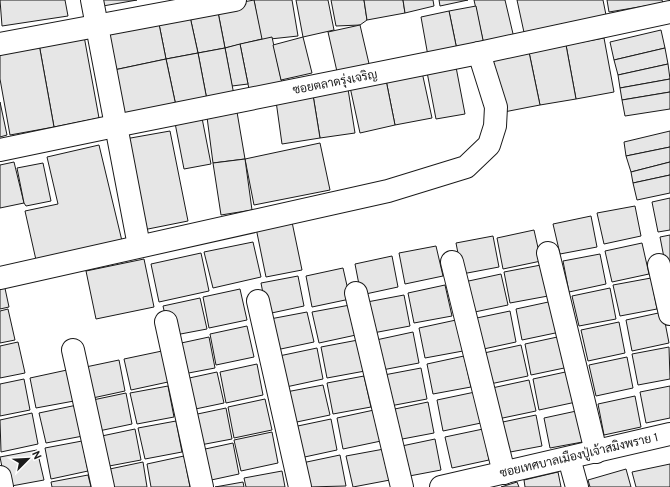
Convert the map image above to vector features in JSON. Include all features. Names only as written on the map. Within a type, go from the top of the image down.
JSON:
[{"type":"street","points":[[92,0],[139,246]]},
{"type":"street","points":[[0,44],[235,0]]},
{"type":"street","name":"ซอยตลาดรุ่งเจริญ","points":[[0,150],[670,14]]},
{"type":"street","points":[[0,278],[388,191],[466,167],[489,145],[495,126],[496,107],[480,53]]},
{"type":"street","points":[[548,253],[596,452]]},
{"type":"street","points":[[452,262],[504,473]]},
{"type":"street","points":[[659,265],[670,314]]},
{"type":"street","points":[[356,293],[402,487]]},
{"type":"street","points":[[258,301],[300,487]]},
{"type":"street","points":[[166,322],[202,487]]},
{"type":"street","points":[[73,350],[103,487]]},
{"type":"street","name":"ซอยเทศบาลเมืองปู่เจ้าสมิงพราย 1","points":[[441,487],[471,484],[504,473],[670,434]]},
{"type":"street","points":[[569,458],[577,487]]},
{"type":"street","points":[[0,477],[2,487]]},
{"type":"building","points":[[0,0],[65,0],[68,16],[2,26]]},
{"type":"building","points":[[102,0],[137,0],[103,6]]},
{"type":"building","points":[[254,0],[292,0],[298,36],[261,40]]},
{"type":"building","points":[[254,0],[262,39],[225,48],[217,7]]},
{"type":"building","points":[[296,0],[328,0],[334,30],[303,37]]},
{"type":"building","points":[[331,0],[364,0],[367,20],[360,25],[336,26]]},
{"type":"building","points":[[364,0],[403,0],[405,13],[367,20]]},
{"type":"building","points":[[403,0],[433,0],[434,6],[405,13]]},
{"type":"building","points":[[439,0],[468,0],[440,6]]},
{"type":"building","points":[[474,0],[505,0],[514,38],[484,45]]},
{"type":"building","points":[[517,0],[603,0],[607,20],[525,37]]},
{"type":"building","points":[[607,0],[662,0],[663,3],[609,12]]},
{"type":"building","points":[[476,6],[484,45],[457,50],[449,11]]},
{"type":"building","points":[[217,7],[225,48],[198,53],[189,12]]},
{"type":"building","points":[[449,11],[457,50],[428,56],[421,17]]},
{"type":"building","points":[[189,12],[198,53],[166,59],[158,19]]},
{"type":"building","points":[[158,19],[166,59],[114,70],[107,29]]},
{"type":"building","points":[[360,25],[370,68],[338,76],[328,32]]},
{"type":"building","points":[[661,30],[665,48],[614,60],[610,42]]},
{"type":"building","points":[[84,36],[99,118],[54,127],[39,44]]},
{"type":"building","points":[[272,37],[283,88],[250,94],[240,44]]},
{"type":"building","points":[[303,37],[312,73],[281,80],[273,45]]},
{"type":"building","points":[[604,38],[614,92],[576,99],[566,45]]},
{"type":"building","points":[[39,44],[54,127],[10,135],[0,79],[0,50]]},
{"type":"building","points":[[240,44],[248,84],[232,86],[225,48]]},
{"type":"building","points":[[566,45],[576,99],[540,105],[529,52]]},
{"type":"building","points":[[225,48],[234,95],[207,100],[198,53]]},
{"type":"building","points":[[665,48],[668,64],[618,75],[614,60]]},
{"type":"building","points":[[529,52],[540,105],[504,112],[493,60]]},
{"type":"building","points":[[198,53],[207,100],[176,106],[166,59]]},
{"type":"building","points":[[166,59],[176,106],[124,116],[114,70]]},
{"type":"building","points":[[668,64],[670,79],[620,88],[618,75]]},
{"type":"building","points":[[456,67],[465,114],[436,119],[427,72]]},
{"type":"building","points":[[422,72],[432,118],[395,125],[386,80]]},
{"type":"building","points":[[670,79],[670,92],[622,100],[620,88]]},
{"type":"building","points":[[386,80],[395,125],[360,133],[350,87]]},
{"type":"building","points":[[348,89],[355,133],[320,138],[313,95]]},
{"type":"building","points":[[670,92],[670,109],[625,116],[622,100]]},
{"type":"building","points":[[313,95],[320,138],[282,144],[276,101]]},
{"type":"building","points":[[0,102],[7,135],[0,137]]},
{"type":"building","points":[[237,112],[245,159],[213,163],[207,117]]},
{"type":"building","points":[[202,118],[211,164],[184,169],[175,123]]},
{"type":"building","points":[[170,131],[188,221],[143,230],[125,139]]},
{"type":"building","points":[[670,131],[670,147],[626,156],[624,142]]},
{"type":"building","points":[[320,143],[330,190],[254,205],[245,159]]},
{"type":"building","points":[[99,145],[122,241],[36,260],[25,211],[58,204],[47,157]]},
{"type":"building","points":[[670,147],[670,162],[631,172],[626,156]]},
{"type":"building","points":[[245,159],[252,210],[221,215],[213,163]]},
{"type":"building","points":[[14,162],[24,203],[0,208],[0,165]]},
{"type":"building","points":[[670,162],[670,175],[633,183],[631,172]]},
{"type":"building","points":[[43,163],[51,201],[26,206],[24,203],[17,168]]},
{"type":"building","points":[[670,175],[670,193],[637,200],[633,183]]},
{"type":"building","points":[[670,198],[670,230],[658,232],[652,202]]},
{"type":"building","points":[[635,206],[641,236],[604,244],[597,213]]},
{"type":"building","points":[[591,216],[597,247],[560,254],[553,224]]},
{"type":"building","points":[[292,222],[302,270],[266,277],[256,228]]},
{"type":"building","points":[[534,230],[541,261],[503,269],[497,238]]},
{"type":"building","points":[[670,235],[670,267],[666,268],[660,237]]},
{"type":"building","points":[[493,236],[499,267],[462,274],[456,243]]},
{"type":"building","points":[[253,242],[261,277],[213,288],[204,252]]},
{"type":"building","points":[[642,243],[649,274],[612,282],[605,251]]},
{"type":"building","points":[[436,246],[443,276],[405,284],[399,253]]},
{"type":"building","points":[[201,253],[209,291],[159,302],[151,264]]},
{"type":"building","points":[[600,254],[606,284],[569,292],[563,261]]},
{"type":"building","points":[[392,256],[398,287],[361,295],[355,264]]},
{"type":"building","points":[[144,259],[154,307],[96,319],[86,271]]},
{"type":"building","points":[[541,265],[548,296],[510,303],[504,272]]},
{"type":"building","points":[[343,268],[350,299],[312,307],[306,276]]},
{"type":"building","points":[[501,274],[508,305],[470,313],[464,282]]},
{"type":"building","points":[[298,276],[304,306],[267,314],[261,283]]},
{"type":"building","points":[[651,278],[657,309],[620,316],[613,285]]},
{"type":"building","points":[[3,279],[9,307],[0,309],[0,280]]},
{"type":"building","points":[[445,285],[452,316],[414,323],[408,293]]},
{"type":"building","points":[[610,288],[616,319],[579,326],[572,296]]},
{"type":"building","points":[[240,289],[247,320],[209,328],[203,297]]},
{"type":"building","points":[[404,295],[410,326],[373,333],[367,302]]},
{"type":"building","points":[[200,298],[207,329],[170,336],[163,306]]},
{"type":"building","points":[[553,301],[560,332],[522,340],[516,309]]},
{"type":"building","points":[[350,305],[356,335],[319,343],[312,312]]},
{"type":"building","points":[[8,309],[15,340],[0,343],[0,311]]},
{"type":"building","points":[[510,311],[516,342],[479,350],[472,319]]},
{"type":"building","points":[[307,312],[314,342],[276,350],[270,319]]},
{"type":"building","points":[[663,312],[669,343],[632,351],[626,320]]},
{"type":"building","points":[[456,320],[463,351],[425,358],[419,328]]},
{"type":"building","points":[[619,322],[625,353],[588,361],[581,330]]},
{"type":"building","points":[[247,326],[254,357],[216,365],[210,334]]},
{"type":"building","points":[[413,332],[419,363],[382,370],[376,340]]},
{"type":"building","points":[[562,336],[569,367],[531,375],[525,344]]},
{"type":"building","points":[[209,337],[215,368],[178,375],[172,345]]},
{"type":"building","points":[[358,340],[365,371],[327,378],[321,347]]},
{"type":"building","points":[[18,342],[25,373],[0,378],[0,346]]},
{"type":"building","points":[[521,345],[528,376],[490,384],[484,353]]},
{"type":"building","points":[[669,347],[670,379],[638,385],[632,354]]},
{"type":"building","points":[[317,348],[323,379],[286,387],[279,356]]},
{"type":"building","points":[[162,351],[168,382],[131,390],[124,359]]},
{"type":"building","points":[[464,356],[471,387],[433,394],[427,364]]},
{"type":"building","points":[[627,357],[633,388],[596,396],[589,365]]},
{"type":"building","points":[[119,360],[125,391],[88,399],[81,368]]},
{"type":"building","points":[[257,364],[263,395],[226,403],[220,372]]},
{"type":"building","points":[[421,368],[427,399],[390,406],[384,375]]},
{"type":"building","points":[[67,370],[74,401],[36,408],[30,378]]},
{"type":"building","points":[[570,371],[576,402],[539,410],[533,379]]},
{"type":"building","points":[[217,372],[224,403],[186,411],[180,380]]},
{"type":"building","points":[[364,376],[371,407],[333,414],[327,383]]},
{"type":"building","points":[[24,379],[30,410],[0,416],[0,384]]},
{"type":"building","points":[[529,380],[536,411],[498,419],[492,388]]},
{"type":"building","points":[[323,385],[330,415],[292,423],[286,392]]},
{"type":"building","points":[[168,386],[174,417],[137,424],[130,393]]},
{"type":"building","points":[[670,386],[670,418],[646,423],[640,392]]},
{"type":"building","points":[[475,392],[481,423],[443,431],[437,400]]},
{"type":"building","points":[[126,393],[132,424],[94,432],[88,401]]},
{"type":"building","points":[[635,396],[641,427],[604,435],[598,404]]},
{"type":"building","points":[[265,399],[272,430],[234,438],[228,407]]},
{"type":"building","points":[[428,402],[434,433],[397,440],[390,410]]},
{"type":"building","points":[[77,405],[83,436],[46,443],[39,413]]},
{"type":"building","points":[[226,408],[232,439],[195,446],[188,416]]},
{"type":"building","points":[[374,410],[381,441],[343,449],[337,418]]},
{"type":"building","points":[[581,410],[588,441],[550,448],[544,418]]},
{"type":"building","points":[[32,413],[38,444],[1,452],[0,420]]},
{"type":"building","points":[[536,415],[542,446],[505,453],[498,423]]},
{"type":"building","points":[[331,419],[337,450],[300,458],[293,427]]},
{"type":"building","points":[[176,421],[182,452],[145,459],[138,428]]},
{"type":"building","points":[[135,429],[141,460],[104,467],[97,437]]},
{"type":"building","points":[[483,429],[489,460],[452,468],[445,437]]},
{"type":"building","points":[[272,432],[278,463],[241,471],[234,440]]},
{"type":"building","points":[[435,439],[441,470],[404,477],[397,447]]},
{"type":"building","points":[[82,441],[88,471],[51,479],[45,448]]},
{"type":"building","points":[[233,443],[239,474],[202,482],[196,451]]},
{"type":"building","points":[[384,449],[390,480],[353,487],[346,456]]},
{"type":"building","points":[[37,450],[44,480],[6,487],[0,457]]},
{"type":"building","points":[[340,455],[346,486],[307,487],[302,463]]},
{"type":"building","points":[[184,456],[190,487],[151,487],[147,464]]},
{"type":"building","points":[[143,462],[147,487],[109,487],[105,470]]},
{"type":"building","points":[[670,464],[670,487],[636,487],[632,472]]},
{"type":"building","points":[[626,469],[631,487],[590,487],[588,480]]},
{"type":"building","points":[[282,471],[285,487],[246,487],[244,478]]},
{"type":"building","points":[[558,472],[561,487],[525,487],[524,480]]},
{"type":"building","points":[[88,475],[91,487],[52,487],[51,482]]},
{"type":"building","points":[[243,482],[244,487],[215,487]]},
{"type":"building","points":[[517,482],[519,487],[501,487]]}]
